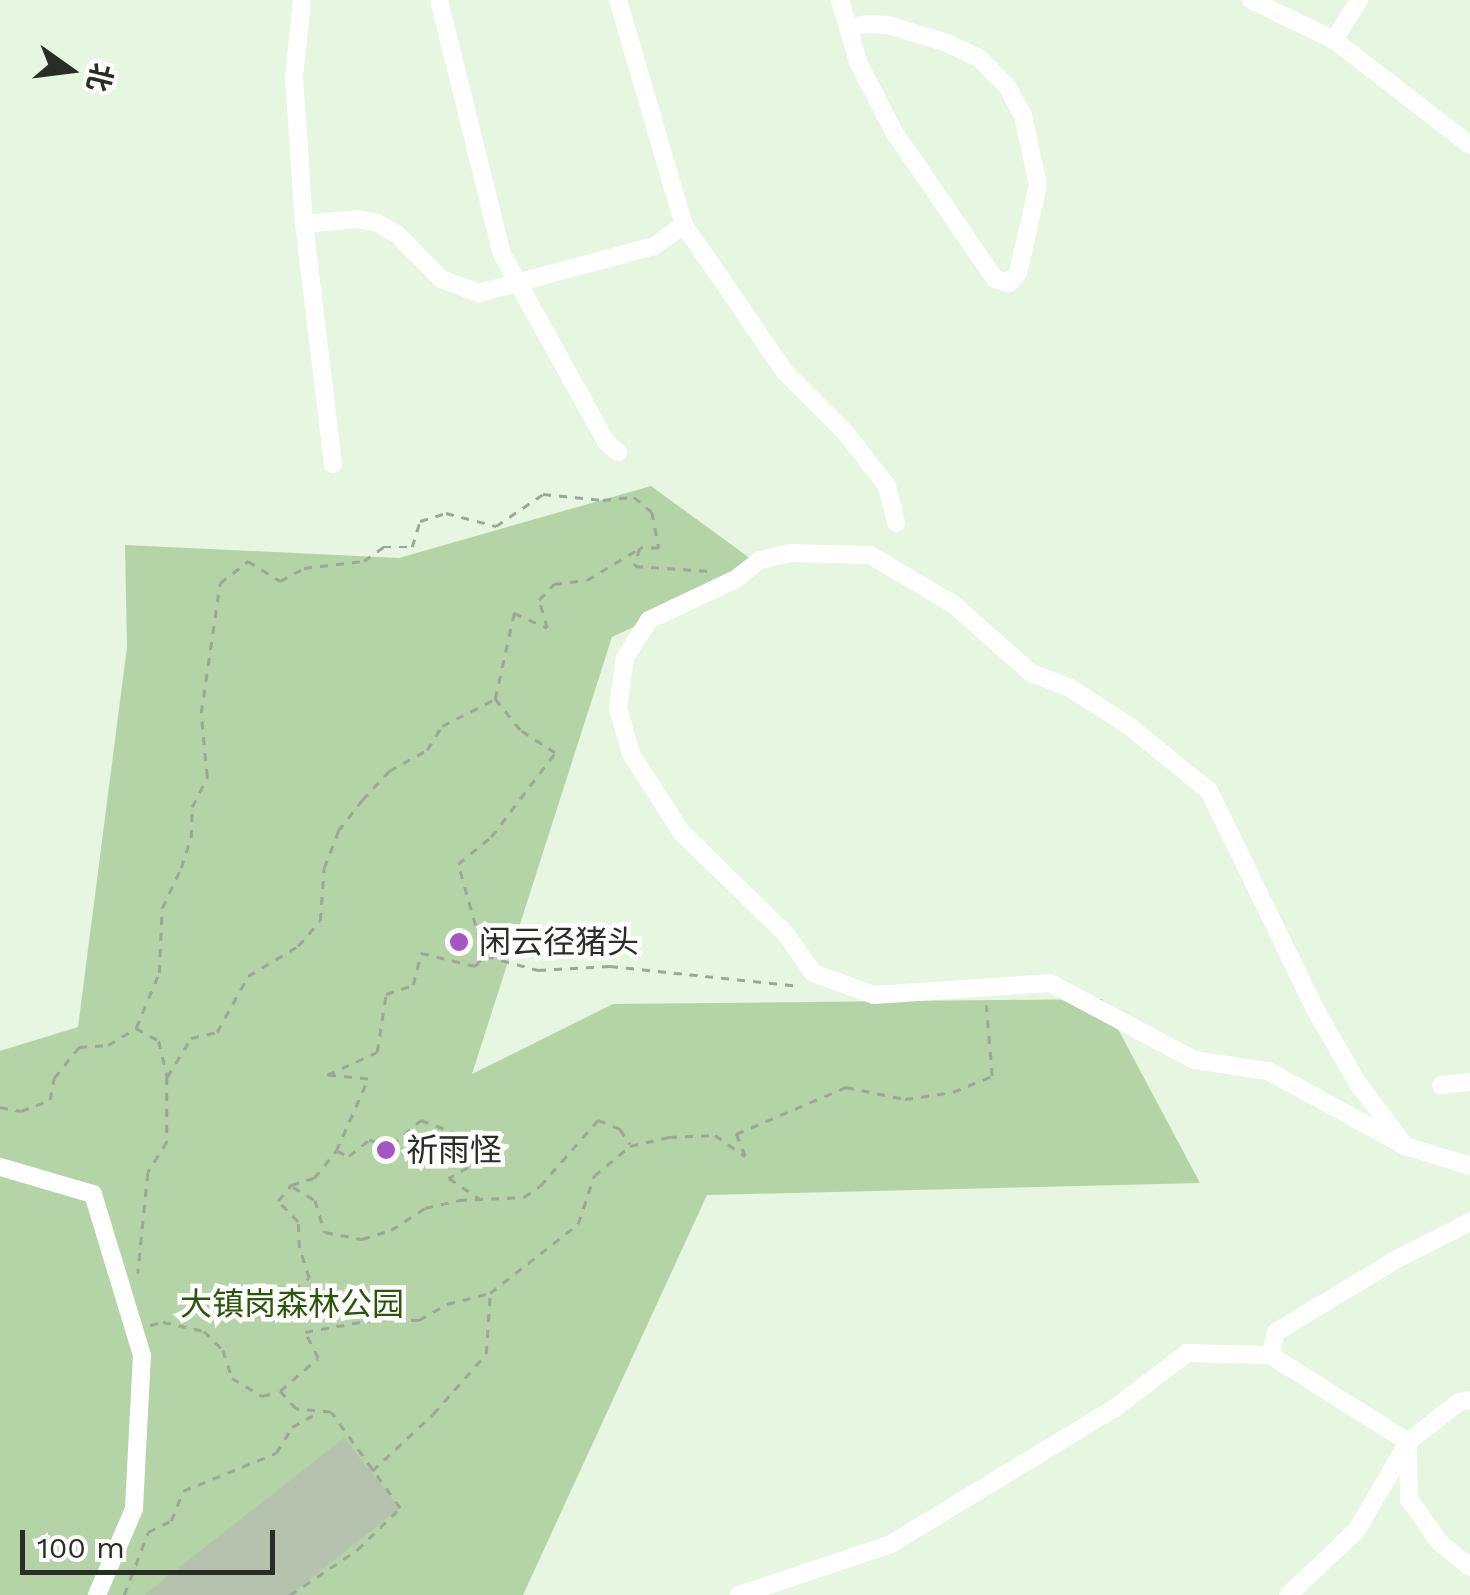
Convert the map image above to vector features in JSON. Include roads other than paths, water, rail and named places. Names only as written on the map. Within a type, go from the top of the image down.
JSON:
[{"type":"street","points":[[302,0],[294,77],[304,224],[333,464]]},
{"type":"street","points":[[439,0],[502,254],[606,442],[618,452]]},
{"type":"street","points":[[618,0],[684,224],[785,372],[845,432],[887,486],[896,522]]},
{"type":"street","points":[[840,0],[858,62],[894,132],[995,279],[1009,282],[1018,273],[1038,186],[1029,134],[1007,86],[980,58],[946,43],[888,25],[848,27]]},
{"type":"street","points":[[1252,0],[1334,40],[1470,145]]},
{"type":"street","points":[[1334,40],[1359,0]]},
{"type":"street","points":[[304,224],[358,220],[377,223],[397,234],[441,279],[458,289],[479,293],[654,246],[684,224]]},
{"type":"street","points":[[1405,1146],[1357,1082],[1316,1011],[1208,791],[1128,726],[1070,688],[1031,673],[953,604],[870,555],[790,553],[760,560],[736,580],[649,620],[626,658],[618,708],[631,754],[682,833],[786,934],[813,973],[874,995],[1050,984],[1194,1060],[1268,1071],[1342,1108],[1405,1146],[1470,1166]]},
{"type":"street","points":[[1440,1085],[1470,1082]]},
{"type":"street","points":[[0,1167],[92,1194],[142,1356],[134,1510],[98,1595]]},
{"type":"street","points":[[1270,1355],[1276,1332],[1397,1258],[1470,1222]]},
{"type":"street","points":[[739,1595],[891,1544],[1115,1408],[1187,1353],[1270,1355],[1408,1442]]},
{"type":"street","points":[[1288,1595],[1357,1530],[1408,1442],[1459,1402],[1470,1400]]},
{"type":"street","points":[[1408,1442],[1408,1499],[1439,1542],[1470,1567]]},
{"type":"place","name":"闲云径猪头","points":[[459,942]]},
{"type":"place","name":"祈雨怪","points":[[386,1150]]},
{"type":"park label","name":"大镇岗森林公园","points":[[292,1304]]}]
